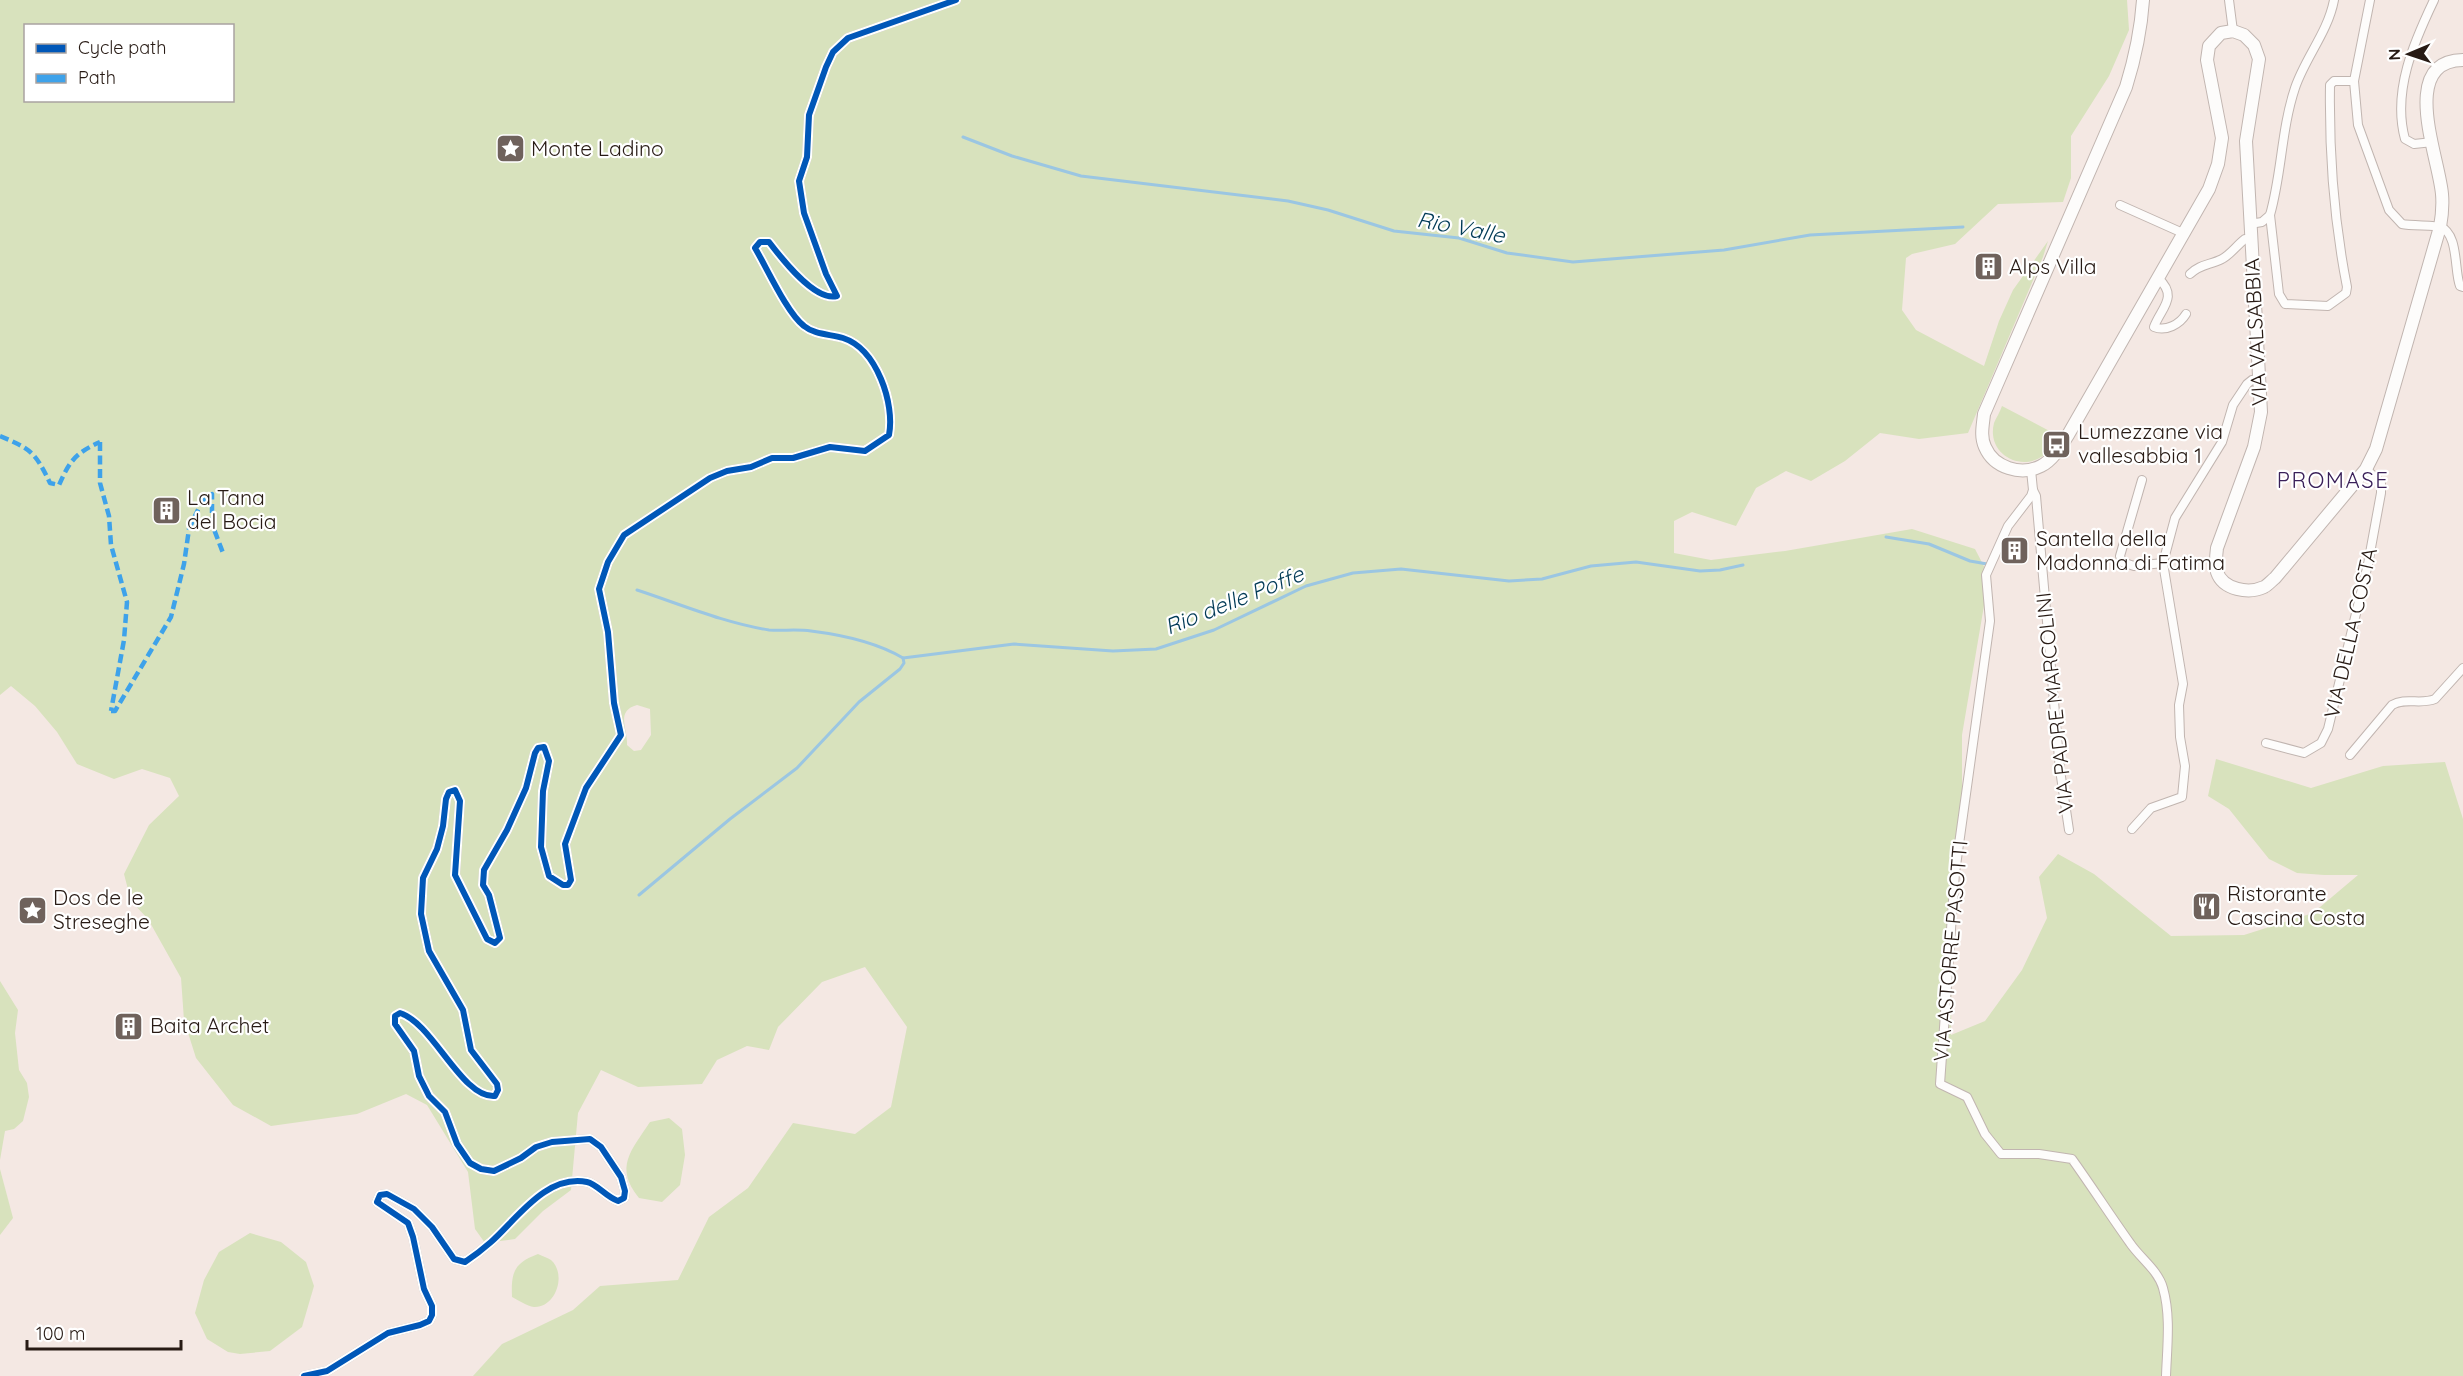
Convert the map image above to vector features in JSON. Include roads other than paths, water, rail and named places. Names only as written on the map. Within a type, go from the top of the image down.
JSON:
[{"type":"main road","points":[[2143,0],[2141,25],[2126,87],[1984,414],[1982,432],[1984,447],[1993,459],[2004,467],[2031,470],[2042,466],[2054,456],[2185,234],[2209,189],[2218,164],[2222,138],[2207,60],[2209,46],[2221,33],[2233,31]]},
{"type":"main road","name":"VIA VALSABBIA","points":[[2233,31],[2244,35],[2254,45],[2259,59],[2246,141],[2261,412],[2254,447],[2217,548],[2216,561],[2218,575],[2228,585],[2247,591],[2264,586],[2276,578],[2366,469],[2376,449],[2440,227],[2442,195],[2425,98],[2433,72],[2445,62],[2463,60]]},
{"type":"street","points":[[304,1376],[327,1371],[388,1333],[420,1325],[429,1321],[432,1315],[432,1306],[424,1289],[408,1224],[377,1202],[380,1194],[387,1194],[414,1209],[432,1227],[454,1259],[465,1262],[491,1242],[534,1200],[554,1186],[569,1181],[584,1181],[592,1183],[608,1197],[618,1201],[624,1198],[625,1191],[621,1177],[601,1147],[590,1139],[544,1145],[494,1171],[482,1169],[470,1163],[457,1144],[445,1112],[429,1096],[419,1076],[414,1051],[395,1024],[395,1016],[400,1013],[408,1015],[433,1040],[453,1068],[485,1095],[495,1096],[498,1090],[497,1084],[471,1050],[462,1010],[429,951],[421,914],[423,878],[437,849],[443,826],[446,799],[449,792],[455,790],[460,801],[455,875],[487,939],[495,943],[500,938],[489,895],[483,885],[484,870],[507,830],[526,788],[535,753],[538,748],[544,747],[549,761],[543,791],[541,847],[549,876],[563,885],[568,885],[571,880],[565,844],[586,788],[621,735],[614,703],[608,632],[599,589],[608,562],[624,535],[710,478],[727,471],[751,467],[772,458],[793,458],[830,447],[865,451],[889,435],[892,420],[889,402],[876,368],[854,343],[814,332],[804,326],[786,304],[755,248],[760,242],[769,242],[791,270],[823,296],[830,298],[837,296],[826,274],[804,213],[800,181],[807,157],[808,115],[826,67],[833,52],[848,38],[956,0]]},
{"type":"street","points":[[2229,0],[2233,31]]},
{"type":"street","points":[[2334,0],[2295,88],[2285,126],[2270,215],[2280,294],[2285,304],[2328,306],[2346,293],[2334,192],[2329,123],[2330,85],[2334,81],[2354,81]]},
{"type":"street","points":[[2370,0],[2354,81],[2358,125],[2389,210],[2402,224],[2440,227],[2450,235],[2455,248],[2456,275],[2460,286],[2463,287]]},
{"type":"street","points":[[2433,142],[2414,144],[2405,138],[2401,125],[2406,66],[2434,0]]},
{"type":"street","points":[[2120,205],[2185,234]]},
{"type":"street","points":[[2250,224],[2262,222],[2270,215]]},
{"type":"street","points":[[2190,274],[2197,267],[2218,261],[2230,254],[2245,239],[2252,239]]},
{"type":"street","points":[[2158,278],[2166,285],[2168,296],[2163,312],[2154,327],[2160,330],[2170,327],[2181,321],[2186,314]]},
{"type":"street","points":[[2132,829],[2151,808],[2182,797],[2185,778],[2180,737],[2179,705],[2183,684],[2181,664],[2163,563],[2175,518],[2222,442],[2233,405],[2247,384],[2260,378]]},
{"type":"street","name":"VIA DELLA COSTA","points":[[2266,743],[2304,753],[2321,743],[2328,729],[2368,564],[2381,493],[2381,483],[2366,469]]},
{"type":"street","name":"VIA PADRE MARCOLINI","points":[[2031,470],[2032,490],[2036,496],[2060,770],[2069,830]]},
{"type":"street","points":[[2142,480],[2120,556],[2122,562],[2134,566],[2163,563]]},
{"type":"street","name":"VIA ASTORRE PASOTTI","points":[[2032,490],[2031,496],[2008,526],[1986,575],[1990,621],[1955,873],[1940,1084],[1967,1097],[1981,1128],[2001,1154],[2039,1154],[2072,1159],[2131,1245],[2151,1267],[2163,1286],[2168,1315],[2166,1376]]},
{"type":"street","points":[[2350,755],[2392,705],[2399,700],[2429,701],[2435,699],[2463,668]]},
{"type":"waterway","name":"Rio Valle","points":[[963,137],[1012,156],[1081,176],[1288,201],[1328,210],[1394,231],[1459,238],[1507,253],[1573,262],[1724,250],[1810,235],[1963,227]]},
{"type":"waterway","name":"Rio delle Poffe","points":[[1886,537],[1929,544],[1970,561],[1987,564]]},
{"type":"waterway","name":"Rio delle Poffe","points":[[637,590],[735,623],[769,630],[806,630],[847,637],[870,643],[903,658],[1014,644],[1113,651],[1156,649],[1214,630],[1306,586],[1353,573],[1401,569],[1509,581],[1542,579],[1591,566],[1636,562],[1700,571],[1743,565]]},
{"type":"waterway","points":[[639,895],[730,819],[797,768],[859,702],[900,669],[904,663],[903,658]]},
{"type":"place","name":"Monte Ladino","points":[[510,149]]},
{"type":"place","name":"Alps Villa","points":[[1988,267]]},
{"type":"place","name":"Lumezzane via vallesabbia 1","points":[[2057,444]]},
{"type":"place","name":"La Tana del Bocia","points":[[166,510]]},
{"type":"place","name":"Santella della Madonna di Fatima","points":[[2015,551]]},
{"type":"place","name":"Ristorante Cascina Costa","points":[[2206,906]]},
{"type":"place","name":"Dos de le Streseghe","points":[[32,910]]},
{"type":"place","name":"Baita Archet","points":[[129,1026]]},
{"type":"district","name":"PROMASE","points":[[2333,480]]}]
